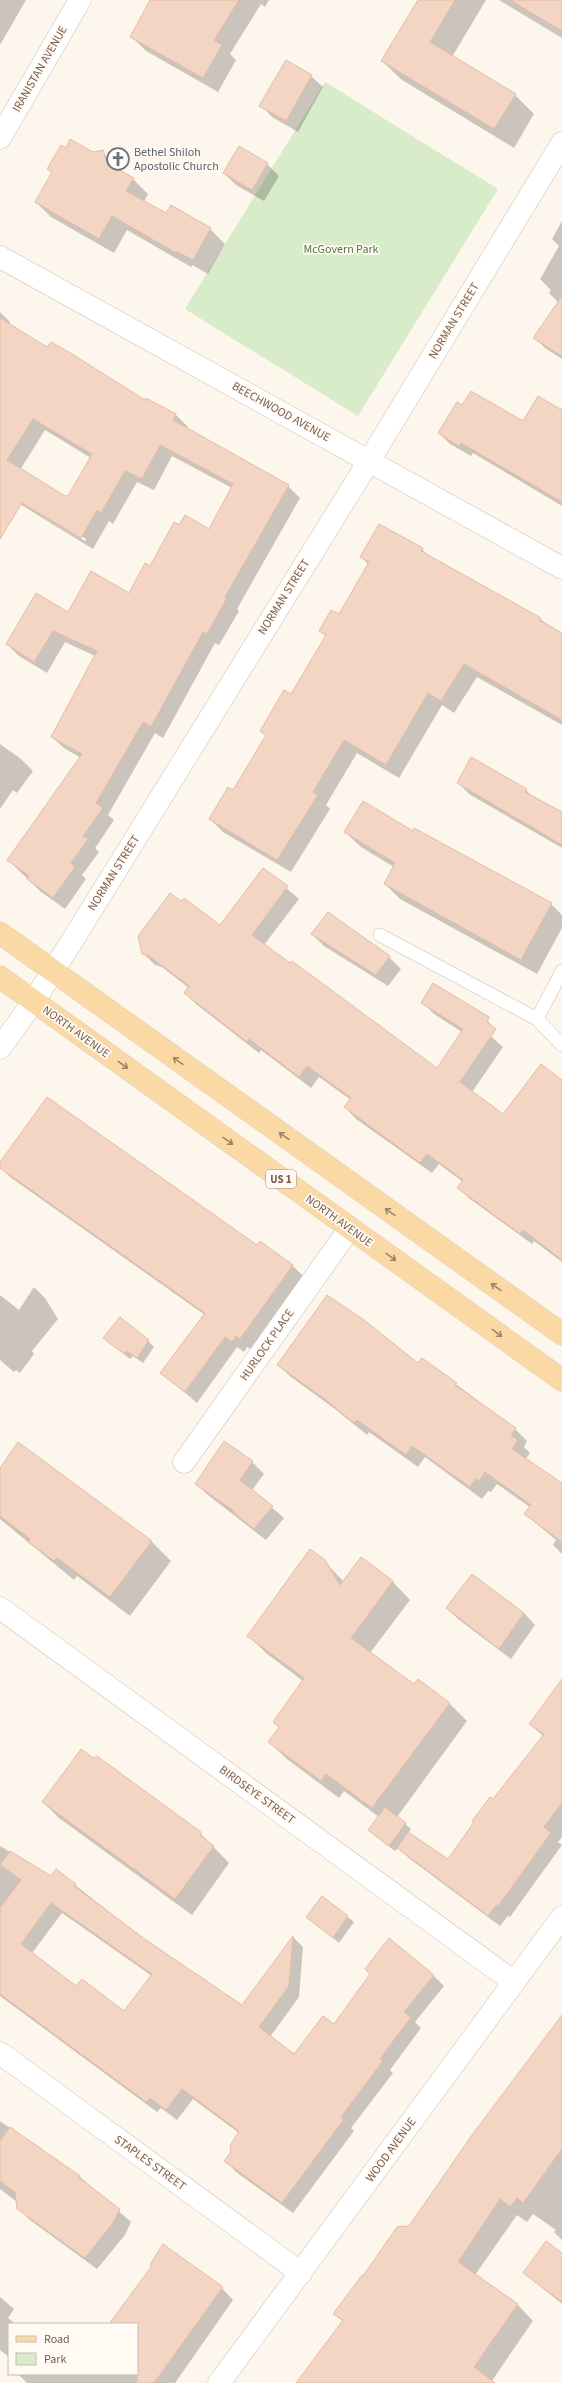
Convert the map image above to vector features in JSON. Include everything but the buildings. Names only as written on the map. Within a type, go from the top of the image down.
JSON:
[{"type":"main road","points":[[0,933],[52,972],[562,1334]]},
{"type":"main road","name":"NORTH AVENUE","points":[[0,977],[562,1380]]},
{"type":"street","name":"IRANISTAN AVENUE","points":[[0,138],[80,0]]},
{"type":"street","name":"NORMAN STREET","points":[[0,1048],[34,1001],[560,151]]},
{"type":"street","name":"BEECHWOOD AVENUE","points":[[0,257],[562,568]]},
{"type":"street","name":"HURLOCK PLACE","points":[[184,1462],[350,1228]]},
{"type":"street","name":"BIRDSEYE STREET","points":[[0,1608],[514,1982]]},
{"type":"street","name":"WOOD AVENUE","points":[[220,2383],[562,1917]]},
{"type":"street","name":"STAPLES STREET","points":[[0,2053],[301,2273]]},
{"type":"lane","points":[[380,935],[537,1019],[562,1045]]},
{"type":"lane","points":[[537,1019],[562,971]]},
{"type":"green space","name":"McGovern Park","points":[[325,82],[498,189],[358,416],[185,309]]},
{"type":"place","name":"Bethel Shiloh Apostolic Church","points":[[118,159]]}]
